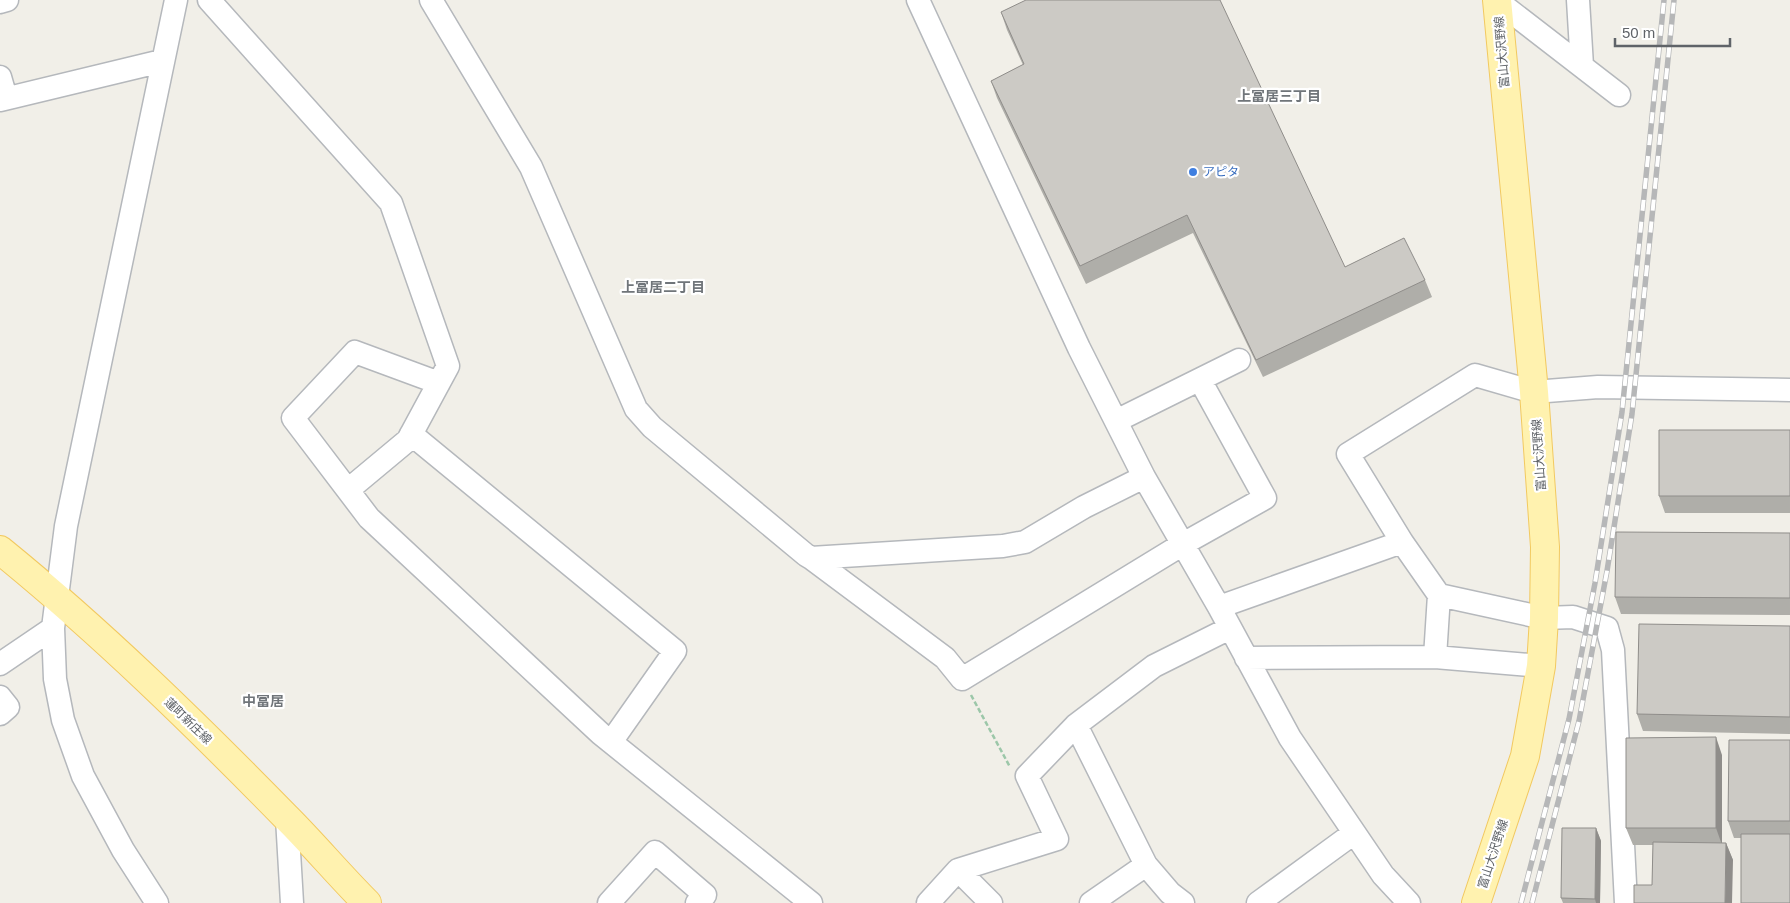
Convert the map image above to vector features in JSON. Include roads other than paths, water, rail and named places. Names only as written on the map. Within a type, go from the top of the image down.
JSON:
[{"type":"main road","name":"富山大沢野線","points":[[1476,903],[1525,756],[1541,666],[1544,618],[1545,547],[1534,392],[1497,0]]},
{"type":"main road","name":"蓮町新庄線","points":[[0,550],[56,595],[287,818],[367,903]]},
{"type":"street","points":[[0,2],[7,0]]},
{"type":"street","points":[[157,903],[123,850],[84,776],[63,720],[55,679],[53,628],[66,526],[176,0]]},
{"type":"street","points":[[209,0],[391,204],[448,366],[408,440],[348,490]]},
{"type":"street","points":[[431,0],[531,167],[636,409],[652,427],[811,558],[945,658],[962,679],[1183,544],[1265,498],[1200,380]]},
{"type":"street","points":[[918,0],[1075,339],[1144,477],[1219,607],[1290,738],[1383,875],[1409,903]]},
{"type":"street","points":[[1497,0],[1620,95]]},
{"type":"street","points":[[1578,0],[1582,66]]},
{"type":"street","points":[[2,91],[162,61]]},
{"type":"street","points":[[439,383],[355,352],[293,418],[369,518],[611,742],[811,903]]},
{"type":"street","points":[[1116,421],[1239,360]]},
{"type":"street","points":[[1435,657],[1439,595],[1402,542],[1348,454],[1475,375],[1534,392],[1598,387],[1790,390]]},
{"type":"street","points":[[411,434],[675,651],[611,742]]},
{"type":"street","points":[[811,558],[1003,546],[1024,542],[1084,507],[1144,477]]},
{"type":"street","points":[[1219,607],[1402,542]]},
{"type":"street","points":[[1439,595],[1544,618],[1574,617],[1607,628],[1613,650],[1626,903]]},
{"type":"street","points":[[0,664],[53,628]]},
{"type":"street","points":[[928,903],[958,870],[1057,840],[1027,776],[1076,725],[1154,666],[1230,628]]},
{"type":"street","points":[[1246,658],[1435,657],[1541,666]]},
{"type":"street","points":[[0,697],[8,707],[0,714]]},
{"type":"street","points":[[1076,725],[1146,866],[1170,893],[1183,903]]},
{"type":"street","points":[[287,818],[292,903]]},
{"type":"street","points":[[1258,903],[1354,833]]},
{"type":"street","points":[[610,903],[655,852],[705,895],[696,903]]},
{"type":"street","points":[[1090,903],[1146,866]]},
{"type":"street","points":[[958,870],[991,903]]},
{"type":"railway","points":[[1521,903],[1569,719],[1595,583],[1622,412],[1664,0]]},
{"type":"railway","points":[[1532,903],[1579,721],[1607,571],[1632,414],[1674,0]]},
{"type":"place","name":"アピタ","points":[[1193,172]]},
{"type":"district","name":"上冨居三丁目","points":[[1279,96]]},
{"type":"district","name":"上冨居二丁目","points":[[663,287]]},
{"type":"district","name":"中冨居","points":[[263,701]]}]
